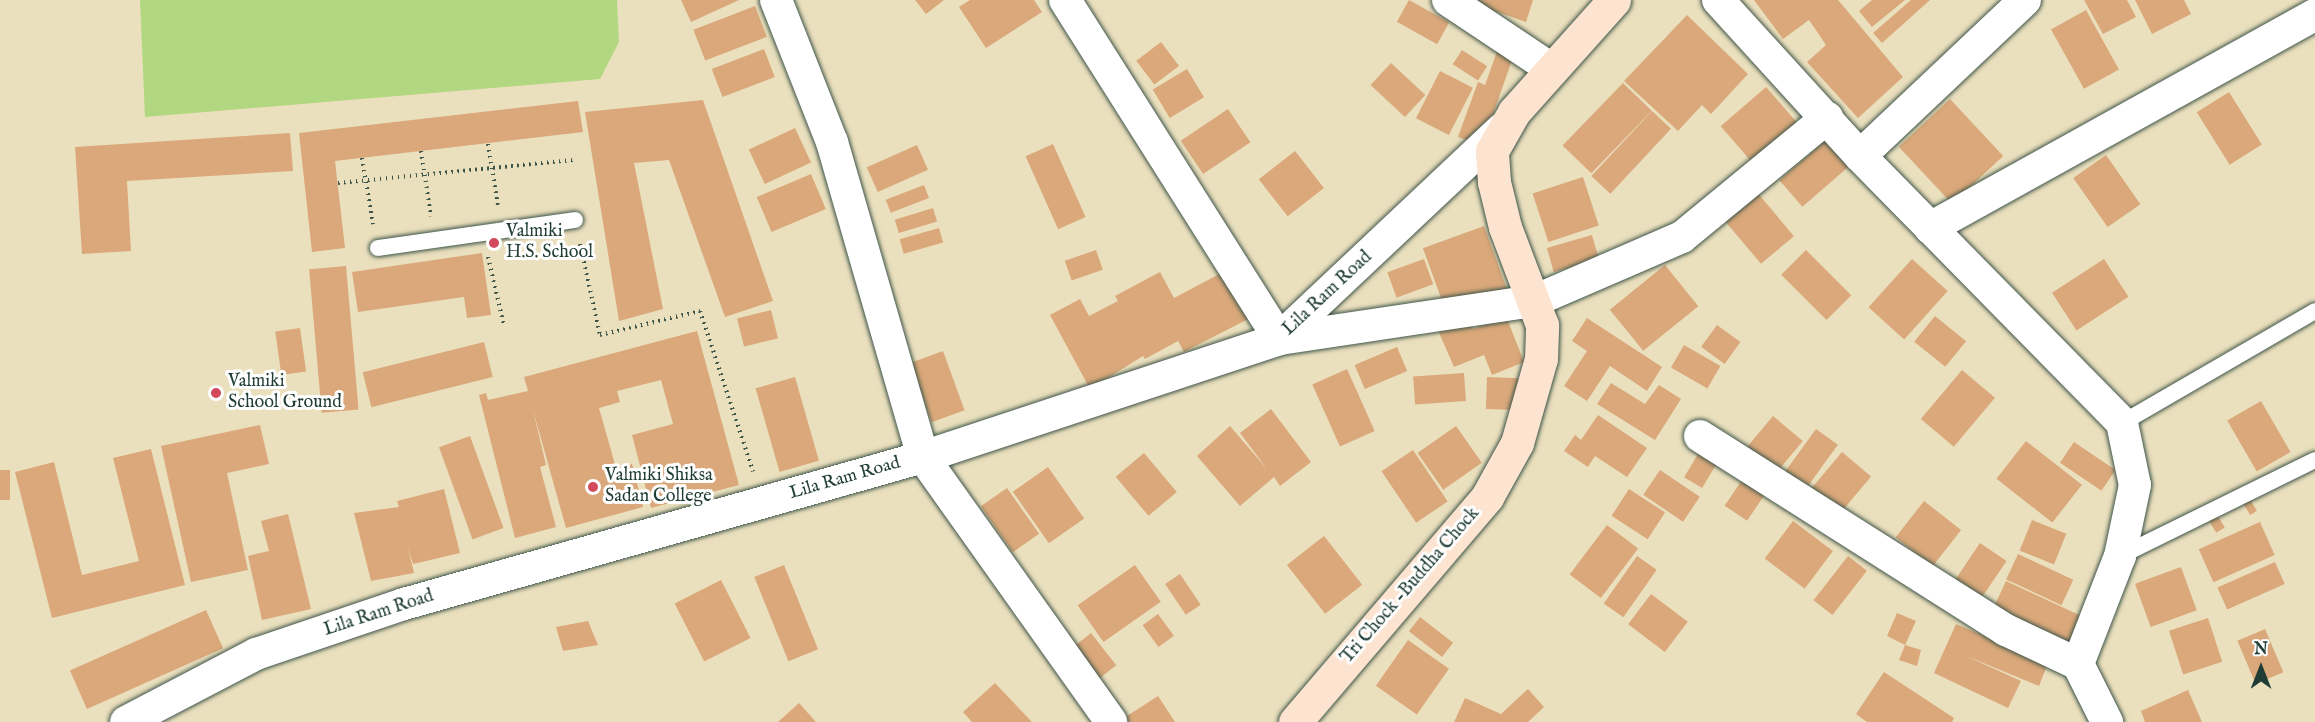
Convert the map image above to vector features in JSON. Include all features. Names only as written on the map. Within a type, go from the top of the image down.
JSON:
[{"type":"street","points":[[776,0],[832,142],[923,457],[1111,722]]},
{"type":"street","points":[[1065,0],[1280,339],[1533,301],[1682,237],[1827,118]]},
{"type":"street","points":[[1449,0],[1553,70]]},
{"type":"street","points":[[1502,129],[1614,0]]},
{"type":"street","points":[[1718,0],[1860,156],[2121,423],[2135,485],[2120,556],[2078,664]]},
{"type":"street","points":[[1860,156],[2025,0]]},
{"type":"street","points":[[1930,228],[2315,15]]},
{"type":"street","name":"Lila Ram Road","points":[[126,722],[256,654],[404,604],[923,457],[1280,339],[1502,129]]},
{"type":"street","name":"Tri Chock -Buddha Chock","points":[[1295,722],[1487,497],[1517,443],[1541,359],[1542,325],[1505,227],[1494,182],[1492,151],[1502,129]]},
{"type":"street","points":[[1700,436],[2006,630],[2078,664],[2107,722]]},
{"type":"lane","points":[[378,248],[575,220]]},
{"type":"lane","points":[[2121,423],[2315,311]]},
{"type":"lane","points":[[2120,556],[2315,460]]},
{"type":"path","points":[[488,144],[503,230]]},
{"type":"path","points":[[421,151],[435,240]]},
{"type":"path","points":[[362,158],[378,248]]},
{"type":"path","points":[[338,183],[573,160]]},
{"type":"path","points":[[575,220],[600,335],[700,311],[762,503]]},
{"type":"path","points":[[483,233],[504,326]]},
{"type":"green space","points":[[140,0],[617,0],[619,42],[600,79],[145,117]]},
{"type":"building","points":[[681,0],[739,0],[691,22]]},
{"type":"building","points":[[915,0],[944,0],[926,14]]},
{"type":"building","points":[[970,0],[1034,0],[1042,12],[986,48],[959,7]]},
{"type":"building","points":[[1409,0],[1449,22],[1437,44],[1397,22]]},
{"type":"building","points":[[1476,0],[1533,0],[1526,22],[1474,4]]},
{"type":"building","points":[[1754,0],[1838,0],[1903,77],[1858,118],[1807,62],[1826,45],[1809,20],[1783,39]]},
{"type":"building","points":[[1872,0],[1905,0],[1872,27],[1859,11]]},
{"type":"building","points":[[1911,0],[1930,0],[1882,43],[1873,33]]},
{"type":"building","points":[[2084,0],[2127,0],[2136,17],[2103,34]]},
{"type":"building","points":[[2135,0],[2184,0],[2191,14],[2152,34]]},
{"type":"building","points":[[755,6],[767,37],[705,60],[693,30]]},
{"type":"building","points":[[2086,10],[2119,69],[2084,89],[2051,29]]},
{"type":"building","points":[[1687,15],[1748,74],[1711,114],[1702,105],[1678,131],[1624,81]]},
{"type":"building","points":[[1161,42],[1179,66],[1154,85],[1136,61]]},
{"type":"building","points":[[1500,43],[1516,49],[1482,145],[1458,137],[1478,82],[1485,85]]},
{"type":"building","points":[[764,49],[775,77],[722,97],[712,69]]},
{"type":"building","points":[[1462,50],[1487,66],[1478,81],[1453,64]]},
{"type":"building","points":[[1391,63],[1425,95],[1405,117],[1371,85]]},
{"type":"building","points":[[1187,69],[1204,97],[1170,118],[1153,90]]},
{"type":"building","points":[[1440,71],[1473,88],[1449,135],[1416,118]]},
{"type":"building","points":[[1623,83],[1652,111],[1591,173],[1563,146]]},
{"type":"building","points":[[1766,87],[1798,124],[1753,163],[1721,126]]},
{"type":"building","points":[[2229,92],[2262,145],[2230,165],[2197,112]]},
{"type":"building","points":[[1950,99],[2003,156],[1952,204],[1899,147]]},
{"type":"building","points":[[703,100],[773,301],[725,317],[669,160],[634,163],[663,309],[619,321],[585,112]]},
{"type":"building","points":[[578,101],[583,132],[335,161],[345,248],[312,252],[299,133]]},
{"type":"building","points":[[1228,109],[1250,142],[1203,174],[1181,141]]},
{"type":"building","points":[[1652,111],[1671,129],[1610,194],[1591,176]]},
{"type":"building","points":[[795,128],[811,162],[765,184],[749,150]]},
{"type":"building","points":[[290,133],[293,171],[127,181],[131,251],[82,254],[75,147]]},
{"type":"building","points":[[1827,139],[1850,165],[1802,207],[1779,180]]},
{"type":"building","points":[[1053,144],[1086,217],[1058,229],[1026,156]]},
{"type":"building","points":[[917,145],[928,170],[878,192],[867,167]]},
{"type":"building","points":[[1295,151],[1324,188],[1288,216],[1259,179]]},
{"type":"building","points":[[2106,155],[2140,204],[2108,227],[2073,178]]},
{"type":"building","points":[[811,174],[826,209],[772,232],[757,197]]},
{"type":"building","points":[[1583,177],[1599,226],[1548,242],[1533,193]]},
{"type":"building","points":[[924,185],[929,198],[891,213],[886,200]]},
{"type":"building","points":[[1756,191],[1794,236],[1761,264],[1723,219]]},
{"type":"building","points":[[933,208],[937,221],[899,233],[895,220]]},
{"type":"building","points":[[1484,226],[1507,288],[1445,310],[1423,248]]},
{"type":"building","points":[[939,228],[943,242],[904,254],[900,239]]},
{"type":"building","points":[[1592,235],[1599,259],[1554,272],[1547,248]]},
{"type":"building","points":[[1096,250],[1103,270],[1072,281],[1065,261]]},
{"type":"building","points":[[1806,250],[1851,295],[1827,320],[1781,275]]},
{"type":"building","points":[[482,253],[491,315],[467,318],[464,297],[358,312],[352,272]]},
{"type":"building","points":[[1424,259],[1433,284],[1397,298],[1387,272]]},
{"type":"building","points":[[1912,259],[1948,291],[1904,339],[1869,307]]},
{"type":"building","points":[[2104,259],[2129,297],[2077,331],[2052,293]]},
{"type":"building","points":[[1665,265],[1698,306],[1643,351],[1610,310]]},
{"type":"building","points":[[346,266],[359,409],[322,413],[309,269]]},
{"type":"building","points":[[1227,270],[1252,317],[1184,352],[1178,341],[1145,359],[1143,356],[1090,389],[1050,315],[1080,299],[1089,316],[1118,301],[1115,296],[1160,272],[1174,298]]},
{"type":"building","points":[[771,310],[778,338],[744,347],[737,318]]},
{"type":"building","points":[[1468,316],[1473,329],[1506,316],[1524,362],[1492,375],[1484,355],[1454,367],[1437,328]]},
{"type":"building","points":[[1935,316],[1966,341],[1945,367],[1914,342]]},
{"type":"building","points":[[1587,318],[1662,367],[1647,391],[1610,366],[1587,401],[1564,386],[1587,351],[1572,341]]},
{"type":"building","points":[[1717,325],[1740,342],[1725,364],[1701,347]]},
{"type":"building","points":[[300,328],[306,372],[281,375],[275,331]]},
{"type":"building","points":[[697,331],[739,485],[651,508],[632,435],[673,424],[661,380],[617,391],[620,402],[599,408],[616,468],[632,464],[643,507],[566,528],[533,410],[546,465],[540,467],[556,527],[515,538],[479,395],[486,393],[488,400],[528,391],[524,377]]},
{"type":"building","points":[[484,342],[493,377],[371,407],[363,372]]},
{"type":"building","points":[[1684,345],[1720,366],[1707,389],[1671,368]]},
{"type":"building","points":[[1397,347],[1407,371],[1365,389],[1355,365]]},
{"type":"building","points":[[943,351],[965,410],[932,422],[910,363]]},
{"type":"building","points":[[1347,369],[1375,431],[1340,447],[1312,384]]},
{"type":"building","points":[[1962,370],[1995,398],[1954,447],[1921,419]]},
{"type":"building","points":[[1464,373],[1466,401],[1415,404],[1413,377]]},
{"type":"building","points":[[795,377],[819,461],[780,472],[756,388]]},
{"type":"building","points":[[1487,377],[1521,378],[1520,410],[1486,409]]},
{"type":"building","points":[[1611,383],[1645,404],[1659,385],[1681,399],[1655,440],[1597,404]]},
{"type":"building","points":[[2261,401],[2290,452],[2257,472],[2227,421]]},
{"type":"building","points":[[1271,409],[1311,462],[1280,486],[1274,477],[1240,506],[1197,456],[1230,426],[1267,469],[1240,433]]},
{"type":"building","points":[[1598,415],[1647,448],[1627,477],[1595,456],[1588,467],[1564,451],[1575,435],[1581,440]]},
{"type":"building","points":[[1773,416],[1803,441],[1776,473],[1746,448]]},
{"type":"building","points":[[260,425],[269,464],[227,473],[248,570],[191,582],[161,446]]},
{"type":"building","points":[[1456,426],[1482,463],[1443,490],[1417,453]]},
{"type":"building","points":[[1816,429],[1838,445],[1807,488],[1785,472]]},
{"type":"building","points":[[470,436],[504,528],[473,539],[439,447]]},
{"type":"building","points":[[2026,441],[2082,485],[2052,523],[1996,479]]},
{"type":"building","points":[[2074,442],[2115,470],[2101,491],[2060,463]]},
{"type":"building","points":[[151,449],[185,585],[52,618],[15,472],[54,462],[82,575],[139,561],[113,458]]},
{"type":"building","points":[[1413,450],[1448,501],[1416,523],[1381,471]]},
{"type":"building","points":[[1842,452],[1871,476],[1839,515],[1810,490]]},
{"type":"building","points":[[1144,453],[1177,492],[1148,516],[1116,477]]},
{"type":"building","points":[[1698,454],[1716,465],[1702,488],[1684,477]]},
{"type":"building","points":[[1048,467],[1084,519],[1049,543],[1013,492]]},
{"type":"building","points":[[0,470],[10,470],[10,500],[0,500]]},
{"type":"building","points":[[1660,470],[1700,497],[1683,522],[1643,495]]},
{"type":"building","points":[[1742,480],[1764,495],[1747,521],[1725,506]]},
{"type":"building","points":[[1007,488],[1039,534],[1013,552],[981,506]]},
{"type":"building","points":[[444,489],[460,553],[413,564],[408,548],[414,573],[371,581],[354,513],[399,507],[397,501]]},
{"type":"building","points":[[1629,489],[1665,512],[1648,539],[1612,516]]},
{"type":"building","points":[[2249,498],[2257,511],[2250,515],[2242,502]]},
{"type":"building","points":[[1924,501],[1961,530],[1933,566],[1896,537]]},
{"type":"building","points":[[2216,513],[2225,528],[2216,533],[2207,518]]},
{"type":"building","points":[[288,514],[311,609],[262,620],[248,556],[269,551],[261,521]]},
{"type":"building","points":[[2032,520],[2066,534],[2054,564],[2020,551]]},
{"type":"building","points":[[1793,521],[1833,551],[1805,589],[1765,559]]},
{"type":"building","points":[[2260,522],[2275,555],[2213,582],[2199,549]]},
{"type":"building","points":[[1607,525],[1638,548],[1601,598],[1570,575]]},
{"type":"building","points":[[1324,536],[1362,585],[1325,614],[1287,565]]},
{"type":"building","points":[[1980,543],[2007,561],[1980,600],[1954,582]]},
{"type":"building","points":[[2018,554],[2073,580],[2061,605],[2006,579]]},
{"type":"building","points":[[1637,556],[1657,570],[1623,617],[1604,604]]},
{"type":"building","points":[[1848,556],[1867,571],[1832,615],[1814,600]]},
{"type":"building","points":[[2275,562],[2285,584],[2227,610],[2217,588]]},
{"type":"building","points":[[784,565],[818,649],[788,661],[754,577]]},
{"type":"building","points":[[1135,565],[1161,602],[1103,642],[1078,605]]},
{"type":"building","points":[[2181,567],[2197,610],[2151,627],[2135,584]]},
{"type":"building","points":[[1180,574],[1201,605],[1186,615],[1165,584]]},
{"type":"building","points":[[721,580],[751,638],[704,662],[675,604]]},
{"type":"building","points":[[2006,581],[2084,617],[2071,645],[1993,609]]},
{"type":"building","points":[[1651,594],[1688,622],[1665,652],[1628,624]]},
{"type":"building","points":[[206,610],[223,648],[87,709],[70,671]]},
{"type":"building","points":[[1897,613],[1916,621],[1905,645],[1887,636]]},
{"type":"building","points":[[1158,614],[1174,636],[1158,647],[1143,625]]},
{"type":"building","points":[[1420,617],[1453,643],[1442,657],[1409,631]]},
{"type":"building","points":[[2208,618],[2222,662],[2183,674],[2169,631]]},
{"type":"building","points":[[588,621],[598,645],[563,651],[556,627]]},
{"type":"building","points":[[1956,624],[2048,663],[2039,686],[1964,655],[2021,681],[2008,708],[1934,673]]},
{"type":"building","points":[[2265,629],[2283,672],[2256,684],[2237,641]]},
{"type":"building","points":[[1091,633],[1116,665],[1098,679],[1073,647]]},
{"type":"building","points":[[1408,640],[1449,669],[1417,715],[1376,686]]},
{"type":"building","points":[[1905,645],[1921,650],[1917,666],[1899,660]]},
{"type":"building","points":[[1884,672],[1954,718],[1952,722],[1867,722],[1856,714]]},
{"type":"building","points":[[995,683],[1032,722],[972,722],[963,712]]},
{"type":"building","points":[[1528,689],[1544,707],[1528,722],[1454,722],[1465,698],[1501,714]]},
{"type":"building","points":[[2188,690],[2202,722],[2145,722],[2141,711]]},
{"type":"building","points":[[1158,696],[1175,722],[1126,722],[1124,718]]},
{"type":"building","points":[[799,703],[816,722],[778,722]]},
{"type":"place","name":"Valmiki H.S. School","points":[[494,243]]},
{"type":"place","name":"Valmiki School Ground","points":[[216,393]]},
{"type":"place","name":"Valmiki Shiksa Sadan College","points":[[593,487]]}]
